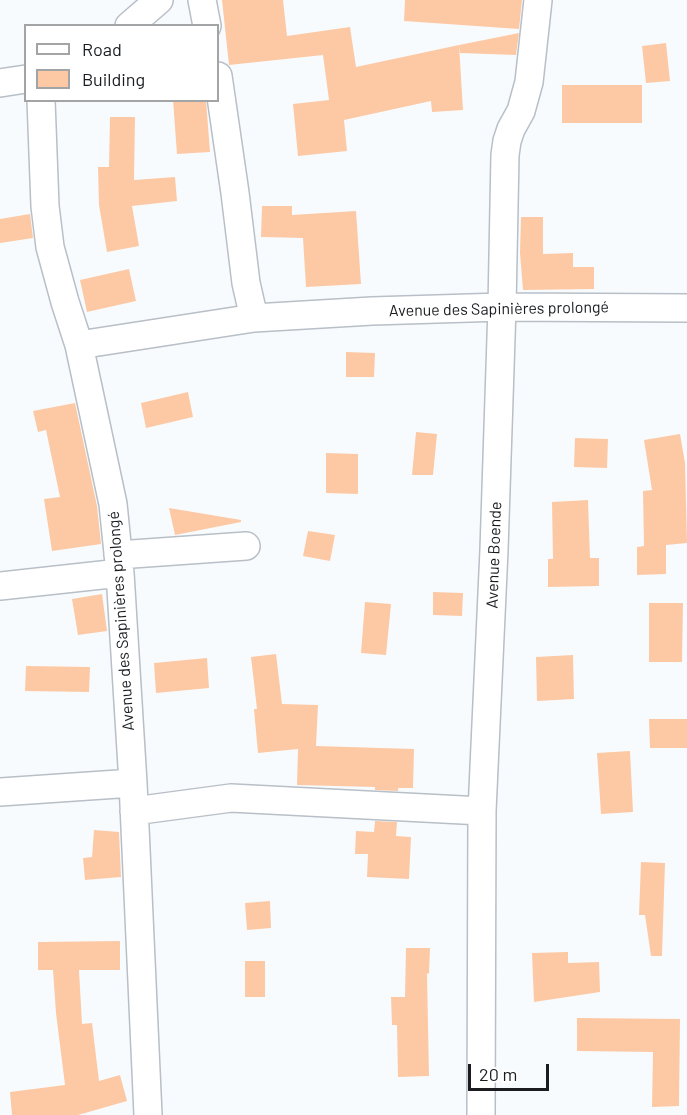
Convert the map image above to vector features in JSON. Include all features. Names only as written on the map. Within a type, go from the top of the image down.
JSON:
[{"type":"street","points":[[131,24],[159,0]]},
{"type":"street","points":[[202,0],[207,24]]},
{"type":"street","name":"Avenue Boende","points":[[481,1115],[482,811],[494,550],[506,155],[507,141],[522,111],[529,82],[538,0]]},
{"type":"street","points":[[0,83],[24,78]]},
{"type":"street","points":[[219,83],[246,283],[254,318]]},
{"type":"street","points":[[41,102],[45,207],[50,247],[79,345]]},
{"type":"street","name":"Avenue des Sapinières prolongé","points":[[148,1115],[133,783],[119,564],[113,504],[79,345],[254,318],[502,307],[687,308]]},
{"type":"street","points":[[0,586],[119,564],[246,546]]},
{"type":"street","points":[[0,792],[133,783]]},
{"type":"street","points":[[134,811],[231,798],[482,811]]},
{"type":"building","points":[[222,0],[283,0],[287,36],[350,27],[356,67],[459,45],[463,110],[432,112],[431,101],[344,120],[347,151],[298,156],[293,104],[329,100],[323,55],[229,65]]},
{"type":"building","points":[[405,0],[522,0],[519,29],[404,21]]},
{"type":"building","points":[[519,33],[516,55],[460,53],[459,45]]},
{"type":"building","points":[[666,43],[670,81],[646,83],[642,46]]},
{"type":"building","points":[[562,85],[642,85],[642,123],[562,123]]},
{"type":"building","points":[[173,102],[206,102],[210,152],[177,154]]},
{"type":"building","points":[[110,117],[135,117],[134,180],[175,177],[177,201],[132,206],[139,246],[107,252],[99,205],[98,167],[109,167]]},
{"type":"building","points":[[262,206],[292,206],[292,215],[356,211],[361,284],[306,287],[303,238],[261,237]]},
{"type":"building","points":[[30,214],[33,238],[0,243],[0,219]]},
{"type":"building","points":[[521,217],[543,217],[543,254],[573,253],[573,267],[594,267],[594,289],[523,290],[520,253]]},
{"type":"building","points":[[129,269],[136,301],[87,312],[80,280]]},
{"type":"building","points":[[346,352],[375,353],[374,377],[346,377]]},
{"type":"building","points":[[188,392],[193,417],[146,428],[141,403]]},
{"type":"building","points":[[75,403],[97,506],[101,544],[52,551],[44,499],[60,497],[46,430],[38,432],[33,411]]},
{"type":"building","points":[[416,432],[437,434],[433,475],[412,475]]},
{"type":"building","points":[[680,434],[685,463],[687,543],[666,545],[666,574],[637,575],[637,547],[644,546],[643,491],[652,490],[644,440]]},
{"type":"building","points":[[575,438],[608,439],[607,468],[574,467]]},
{"type":"building","points":[[326,453],[358,454],[358,494],[326,493]]},
{"type":"building","points":[[588,500],[590,558],[599,558],[599,586],[548,587],[548,559],[553,559],[552,502]]},
{"type":"building","points":[[169,508],[241,520],[241,522],[175,535]]},
{"type":"building","points":[[308,531],[335,535],[330,561],[303,556]]},
{"type":"building","points":[[433,592],[463,593],[462,616],[433,615]]},
{"type":"building","points":[[102,594],[107,631],[78,635],[72,599]]},
{"type":"building","points":[[365,602],[391,604],[386,655],[361,653]]},
{"type":"building","points":[[649,603],[683,603],[682,662],[649,662]]},
{"type":"building","points":[[276,654],[282,704],[318,705],[316,746],[414,749],[413,788],[398,788],[398,791],[375,790],[375,787],[297,785],[298,749],[258,753],[254,709],[257,709],[251,657]]},
{"type":"building","points":[[573,655],[574,699],[537,701],[536,657]]},
{"type":"building","points":[[207,658],[209,688],[156,693],[154,663]]},
{"type":"building","points":[[26,666],[90,667],[89,692],[25,691]]},
{"type":"building","points":[[649,719],[687,719],[687,748],[650,748]]},
{"type":"building","points":[[630,751],[633,812],[601,814],[597,753]]},
{"type":"building","points":[[375,821],[397,822],[396,836],[411,837],[409,879],[367,877],[368,854],[355,854],[356,831],[374,832]]},
{"type":"building","points":[[94,830],[119,832],[121,877],[85,880],[83,858],[92,857]]},
{"type":"building","points":[[641,862],[665,863],[662,956],[651,956],[645,915],[639,915]]},
{"type":"building","points":[[270,901],[271,928],[247,930],[245,903]]},
{"type":"building","points":[[120,941],[120,970],[79,970],[82,1024],[92,1023],[99,1081],[120,1075],[127,1101],[78,1115],[12,1115],[10,1092],[65,1085],[53,970],[38,970],[38,942]]},
{"type":"building","points":[[406,948],[430,948],[429,974],[427,973],[429,1076],[398,1077],[397,1025],[392,1025],[391,997],[405,997]]},
{"type":"building","points":[[568,952],[568,963],[599,962],[600,992],[534,1002],[532,953]]},
{"type":"building","points":[[245,961],[265,961],[265,997],[245,997]]},
{"type":"building","points":[[577,1018],[680,1019],[679,1106],[652,1107],[653,1052],[577,1051]]}]
